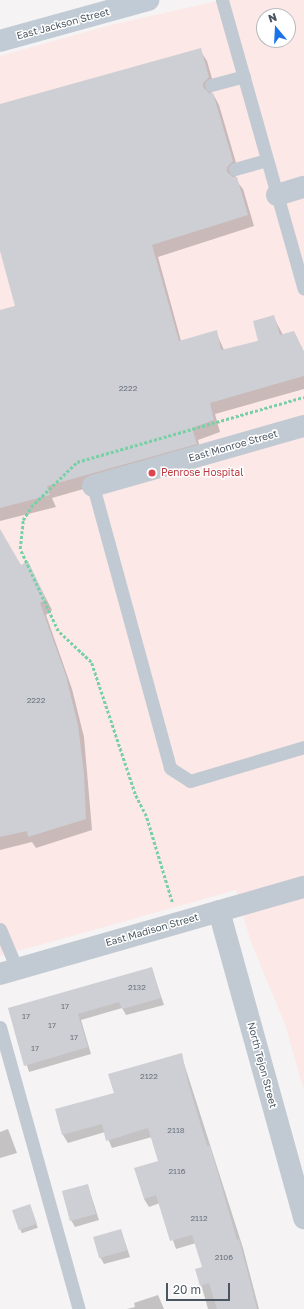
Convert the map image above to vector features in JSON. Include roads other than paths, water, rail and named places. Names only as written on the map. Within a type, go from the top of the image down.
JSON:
[{"type":"main road","name":"East Jackson Street","points":[[0,41],[148,0]]},
{"type":"street","points":[[277,195],[304,188]]},
{"type":"street","name":"East Monroe Street","points":[[93,486],[304,426]]},
{"type":"street","name":"East Madison Street","points":[[8,971],[304,887]]},
{"type":"street","name":"North Tejon Street","points":[[219,911],[304,1218]]},
{"type":"lane","points":[[222,0],[304,290]]},
{"type":"lane","points":[[211,85],[244,76]]},
{"type":"lane","points":[[235,169],[268,160]]},
{"type":"lane","points":[[93,486],[170,768],[190,781],[304,747]]},
{"type":"lane","points":[[0,929],[8,971]]},
{"type":"lane","points":[[0,1027],[78,1309]]},
{"type":"place","name":"Penrose Hospital","points":[[152,473]]}]
